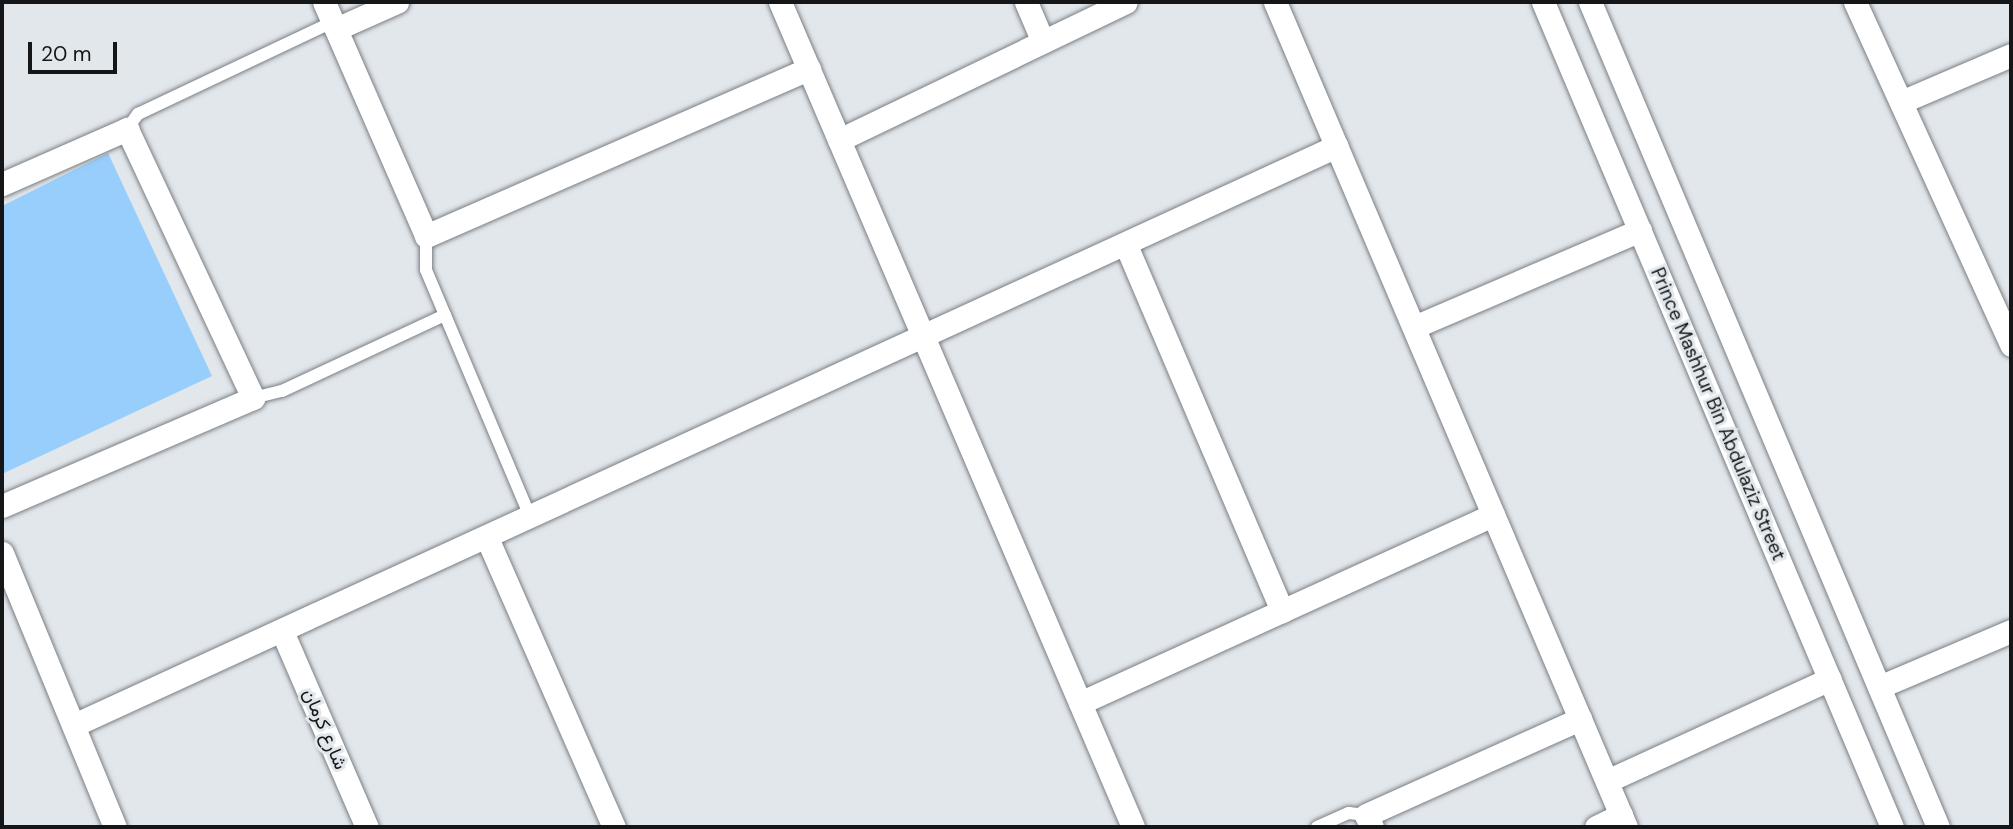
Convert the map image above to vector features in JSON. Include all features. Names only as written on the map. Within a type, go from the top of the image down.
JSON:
[{"type":"street","points":[[397,2],[331,18],[426,236],[809,69]]},
{"type":"street","points":[[780,2],[1133,827]]},
{"type":"street","points":[[1026,2],[1043,42]]},
{"type":"street","points":[[839,140],[1126,2]]},
{"type":"street","points":[[1275,2],[1624,821],[1596,827]]},
{"type":"street","name":"Prince Mashhur Bin Abdulaziz Street","points":[[1543,2],[1892,827]]},
{"type":"street","points":[[1590,2],[1938,827]]},
{"type":"street","points":[[1855,2],[2011,345]]},
{"type":"street","points":[[1901,102],[2011,55]]},
{"type":"street","points":[[2,184],[127,129],[253,398],[2,506]]},
{"type":"street","points":[[74,725],[925,339],[1337,146]]},
{"type":"street","points":[[1414,327],[1640,230]]},
{"type":"street","points":[[1126,245],[1282,611]]},
{"type":"street","points":[[1080,703],[1493,514]]},
{"type":"street","points":[[487,538],[614,827]]},
{"type":"street","points":[[2,553],[115,827]]},
{"type":"street","name":"شارع كرمان","points":[[282,631],[368,827]]},
{"type":"street","points":[[1879,687],[2011,631]]},
{"type":"street","points":[[1607,781],[1830,679]]},
{"type":"street","points":[[1369,821],[1580,719]]},
{"type":"lane","points":[[127,129],[138,114],[331,18]]},
{"type":"lane","points":[[426,236],[426,270],[531,517]]},
{"type":"lane","points":[[253,398],[282,391],[445,315]]},
{"type":"lane","points":[[1317,827],[1349,813],[1369,821]]},
{"type":"shaded area","points":[[108,153],[212,376],[2,474],[2,206]]}]
